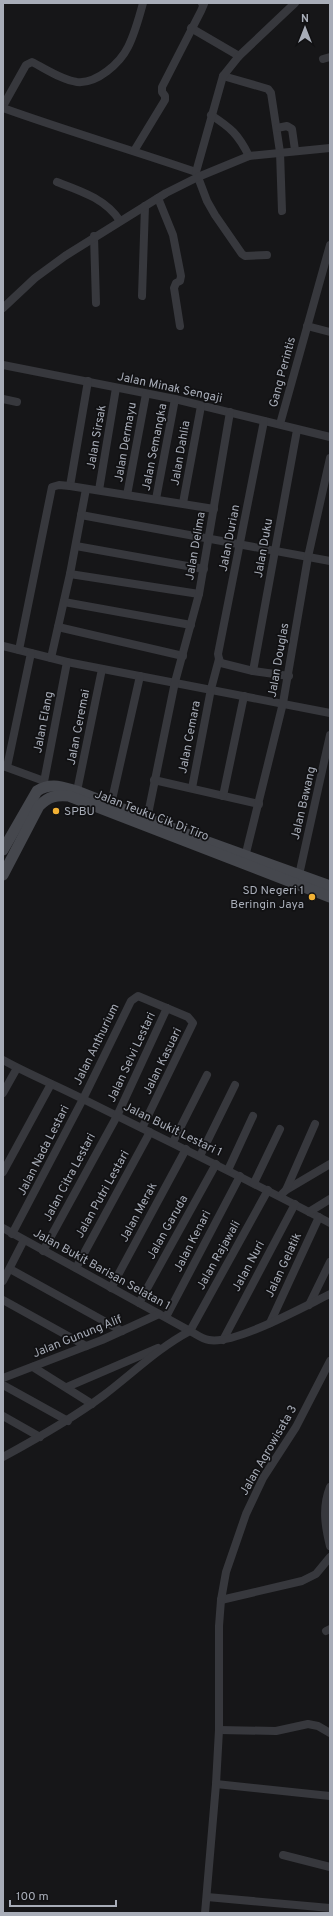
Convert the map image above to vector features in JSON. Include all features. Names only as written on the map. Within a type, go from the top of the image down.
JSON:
[{"type":"street","points":[[143,3],[137,24],[127,48],[120,58],[101,75],[89,81],[78,82],[32,62],[26,65],[3,107],[50,125],[134,151],[197,175]]},
{"type":"street","points":[[134,151],[165,100],[162,87],[205,3]]},
{"type":"street","points":[[267,255],[245,256],[242,254],[215,215],[197,175],[211,114],[223,76],[240,56],[294,3]]},
{"type":"street","points":[[191,28],[240,56]]},
{"type":"street","points":[[223,76],[268,89],[271,93],[280,152],[282,211]]},
{"type":"street","points":[[211,114],[229,126],[239,137],[250,156]]},
{"type":"street","points":[[277,128],[287,126],[292,129],[295,150]]},
{"type":"street","points":[[3,308],[35,278],[94,236],[197,175],[250,156],[295,150],[330,148]]},
{"type":"street","points":[[57,182],[91,195],[114,212],[120,221]]},
{"type":"street","points":[[158,198],[173,235],[181,276],[181,279],[176,283],[174,288],[180,326]]},
{"type":"street","points":[[142,296],[145,206]]},
{"type":"street","points":[[94,236],[96,303]]},
{"type":"street","name":"Gang Perintis","points":[[280,424],[330,245]]},
{"type":"street","name":"Gang Perintis","points":[[307,326],[330,332]]},
{"type":"street","name":"Jalan Minak Sengaji","points":[[3,365],[175,399],[330,437]]},
{"type":"street","points":[[70,486],[88,381]]},
{"type":"street","name":"Jalan Sirsak","points":[[99,490],[116,388]]},
{"type":"street","name":"Jalan Dermayu","points":[[127,495],[146,394]]},
{"type":"street","points":[[3,399],[17,402]]},
{"type":"street","name":"Jalan Semangka","points":[[156,499],[175,399]]},
{"type":"street","name":"Jalan Dahlia","points":[[183,503],[201,406]]},
{"type":"street","name":"Jalan Delima","points":[[147,823],[154,780],[175,682],[199,594],[230,412]]},
{"type":"street","name":"Jalan Durian","points":[[211,690],[219,659],[218,654],[264,421]]},
{"type":"street","name":"Jalan Duku","points":[[254,671],[297,430]]},
{"type":"street","name":"Jalan Douglas","points":[[244,860],[259,804],[289,676],[308,557],[330,458]]},
{"type":"street","points":[[19,650],[50,491],[55,485],[99,490],[214,509]]},
{"type":"street","points":[[51,658],[76,546],[86,489]]},
{"type":"street","points":[[81,515],[330,561]]},
{"type":"street","points":[[76,546],[204,569]]},
{"type":"street","points":[[70,574],[199,594]]},
{"type":"street","points":[[64,602],[191,625]]},
{"type":"street","points":[[58,627],[183,656]]},
{"type":"street","points":[[3,646],[67,662],[330,713]]},
{"type":"street","points":[[3,848],[33,797],[44,784],[5,767],[31,654]]},
{"type":"street","points":[[219,659],[221,663],[254,671],[289,676]]},
{"type":"street","name":"Jalan Elang","points":[[44,784],[67,662]]},
{"type":"street","name":"Jalan Ceremai","points":[[77,791],[102,669]]},
{"type":"street","points":[[111,804],[140,676]]},
{"type":"street","name":"Jalan Cemara","points":[[192,788],[211,690]]},
{"type":"street","points":[[223,796],[244,696]]},
{"type":"street","name":"Jalan Bawang","points":[[299,875],[330,735]]},
{"type":"street","points":[[154,780],[259,804]]},
{"type":"street","name":"Jalan Teuku Cik Di Tiro","points":[[44,784],[57,785],[77,791],[111,804],[147,823]]},
{"type":"street","name":"Jalan Teuku Cik Di Tiro","points":[[3,875],[39,806],[47,798],[58,795],[69,796],[147,823],[244,860],[330,897]]},
{"type":"street","name":"Jalan Teuku Cik Di Tiro","points":[[244,860],[299,875],[330,886]]},
{"type":"street","name":"Jalan Anthurium","points":[[83,1099],[131,1000],[138,996],[143,997],[167,1008]]},
{"type":"street","name":"Jalan Kasuari","points":[[146,1130],[193,1026],[192,1020],[167,1008]]},
{"type":"street","name":"Jalan Selvi Lestari","points":[[116,1116],[167,1008]]},
{"type":"street","name":"Jalan Bukit Lestari 1","points":[[3,1060],[116,1116],[186,1148],[268,1190],[283,1193],[295,1204],[330,1223]]},
{"type":"street","points":[[3,1093],[17,1068]]},
{"type":"street","points":[[173,1142],[207,1075]]},
{"type":"street","points":[[3,1172],[51,1084]]},
{"type":"street","points":[[200,1156],[235,1085]]},
{"type":"street","name":"Jalan Nada Lestari","points":[[12,1234],[83,1099]]},
{"type":"street","name":"Jalan Citra Lestari","points":[[43,1251],[116,1116]]},
{"type":"street","points":[[228,1170],[253,1116]]},
{"type":"street","points":[[283,1193],[315,1124]]},
{"type":"street","points":[[254,1183],[280,1129]]},
{"type":"street","name":"Jalan Putri Lestari","points":[[76,1268],[146,1130]]},
{"type":"street","name":"Jalan Merak","points":[[112,1288],[186,1148]]},
{"type":"street","name":"Jalan Garuda","points":[[139,1303],[216,1164]]},
{"type":"street","points":[[283,1193],[330,1164]]},
{"type":"street","name":"Jalan Kenari","points":[[163,1316],[240,1176]]},
{"type":"street","name":"Jalan Rajawali","points":[[190,1331],[268,1190]]},
{"type":"street","points":[[309,1212],[330,1199]]},
{"type":"street","name":"Jalan Nuri","points":[[223,1340],[295,1204]]},
{"type":"street","name":"Jalan Gelatik","points":[[270,1323],[319,1217]]},
{"type":"street","name":"Jalan Bukit Barisan Selatan 1","points":[[3,1228],[190,1331],[209,1340],[223,1340]]},
{"type":"street","points":[[3,1281],[24,1240]]},
{"type":"street","points":[[309,1305],[330,1262]]},
{"type":"street","points":[[10,1269],[122,1331]]},
{"type":"street","points":[[223,1340],[242,1335],[270,1323],[330,1294]]},
{"type":"street","points":[[3,1300],[86,1346]]},
{"type":"street","name":"Jalan Gunung Alif","points":[[3,1378],[163,1316]]},
{"type":"street","points":[[67,1386],[166,1345],[190,1331]]},
{"type":"street","points":[[3,1457],[68,1421],[92,1404],[166,1345]]},
{"type":"street","name":"Jalan Agrowisata 3","points":[[205,1913],[220,1730],[219,1626],[221,1600],[226,1572],[246,1514],[264,1478],[296,1427],[330,1361]]},
{"type":"street","points":[[33,1367],[67,1386],[92,1404]]},
{"type":"street","points":[[3,1385],[68,1421]]},
{"type":"street","points":[[3,1416],[40,1437]]},
{"type":"street","points":[[3,1447],[12,1452]]},
{"type":"street","points":[[330,1487],[324,1514],[330,1546]]},
{"type":"street","points":[[221,1600],[302,1581],[316,1574],[330,1557]]},
{"type":"street","points":[[220,1730],[276,1731],[308,1724],[318,1726],[330,1733]]},
{"type":"street","points":[[216,1784],[330,1796]]},
{"type":"street","points":[[283,1855],[330,1867]]},
{"type":"street","points":[[207,1897],[330,1908]]},
{"type":"place","name":"SPBU","points":[[56,811]]},
{"type":"place","name":"SD Negeri 1 Beringin Jaya","points":[[312,897]]}]
